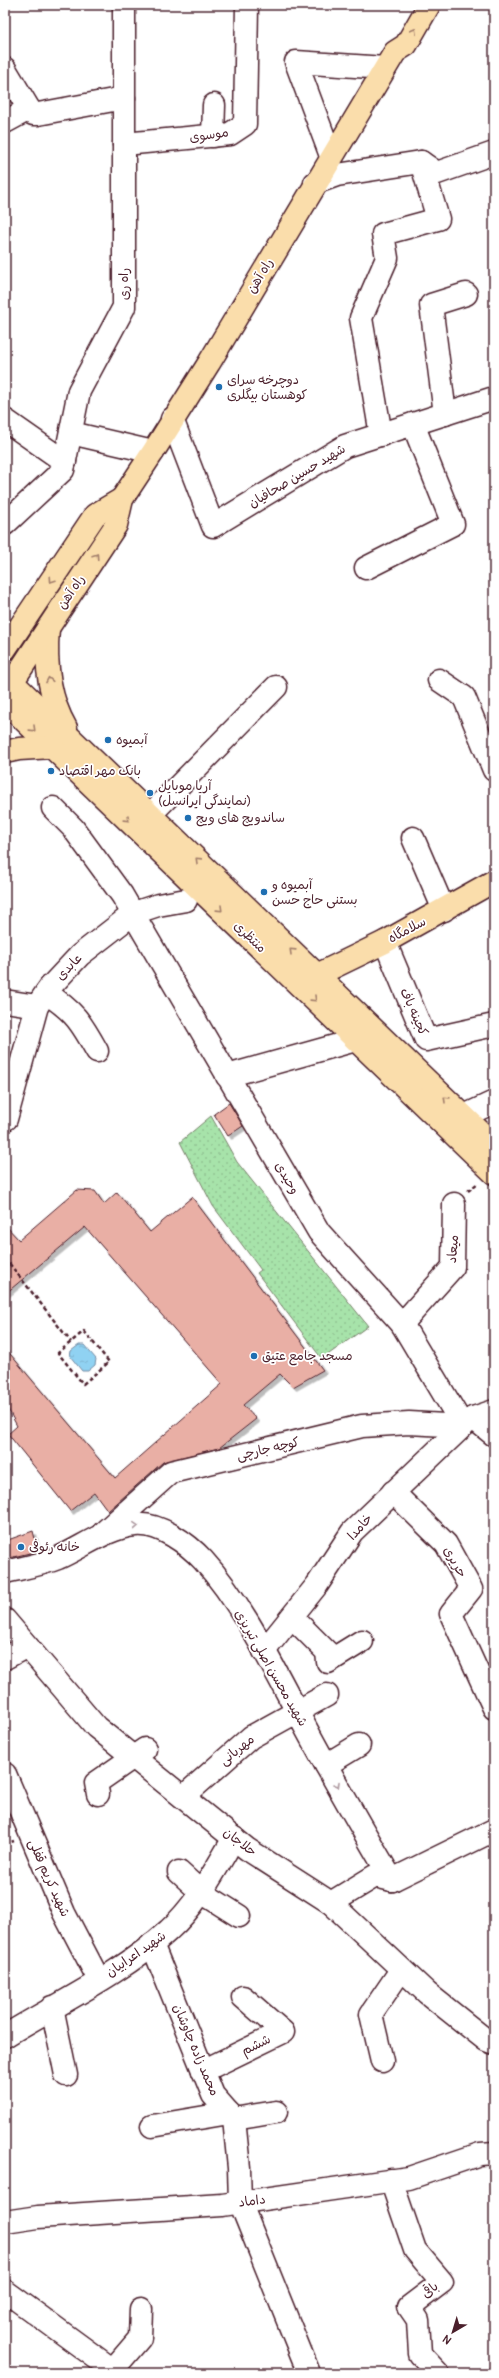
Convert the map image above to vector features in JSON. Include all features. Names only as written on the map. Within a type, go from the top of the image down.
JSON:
[{"type":"main road","points":[[390,60],[392,38],[411,5]]},
{"type":"main road","name":"راه آهن","points":[[7,688],[116,524],[122,499],[209,363],[331,156],[390,60],[406,45],[429,5]]},
{"type":"main road","name":"راه آهن","points":[[5,649],[95,515],[122,499]]},
{"type":"main road","points":[[5,622],[30,611]]},
{"type":"main road","points":[[49,626],[46,650],[48,679],[62,720],[74,741]]},
{"type":"main road","name":"منتظری","points":[[7,688],[74,741],[317,975],[456,1123],[493,1172]]},
{"type":"main road","name":"منتظری","points":[[7,688],[53,747],[356,1040],[456,1123],[494,1146]]},
{"type":"main road","points":[[5,752],[19,749],[53,747]]},
{"type":"main road","name":"سلامگاه","points":[[317,975],[385,942],[494,881]]},
{"type":"street","name":"راه ری","points":[[5,524],[63,470],[79,391],[124,307],[124,5]]},
{"type":"street","name":"موسوی","points":[[124,144],[230,134],[245,124],[247,5]]},
{"type":"street","points":[[331,156],[296,62],[390,60]]},
{"type":"street","points":[[5,69],[33,114],[124,98]]},
{"type":"street","points":[[213,136],[214,106]]},
{"type":"street","points":[[5,122],[29,108]]},
{"type":"street","points":[[315,183],[337,175],[421,162],[437,173],[494,153]]},
{"type":"street","points":[[381,435],[361,318],[387,258],[383,234],[438,219],[421,162]]},
{"type":"street","points":[[445,414],[431,305],[466,294]]},
{"type":"street","name":"شهید حسین صحافیان","points":[[172,419],[213,526],[345,446],[494,398]]},
{"type":"street","points":[[5,420],[65,462]]},
{"type":"street","points":[[366,568],[453,524],[414,424]]},
{"type":"street","points":[[71,433],[153,452]]},
{"type":"street","points":[[439,680],[464,697],[494,770]]},
{"type":"street","points":[[150,814],[276,687]]},
{"type":"street","name":"وحیدی","points":[[53,808],[78,834],[134,913],[227,1076],[319,1232],[402,1324],[468,1422]]},
{"type":"street","points":[[413,838],[444,910]]},
{"type":"street","name":"عابدی","points":[[42,999],[80,955],[134,913],[158,905],[186,900]]},
{"type":"street","name":"کجینه باف","points":[[385,942],[426,1040],[494,1025]]},
{"type":"street","points":[[6,1119],[42,999]]},
{"type":"street","points":[[5,1001],[42,999],[69,1008],[83,1024],[97,1051]]},
{"type":"street","points":[[227,1076],[356,1040]]},
{"type":"street","points":[[456,1123],[494,1102]]},
{"type":"street","name":"میعاد","points":[[402,1324],[453,1268],[454,1204]]},
{"type":"street","points":[[468,1422],[494,1410]]},
{"type":"street","points":[[468,1422],[494,1435]]},
{"type":"street","name":"خامدا","points":[[264,1651],[317,1585],[352,1532],[468,1422]]},
{"type":"street","name":"کوچه جارچی","points":[[99,1536],[114,1520],[171,1472],[362,1426],[409,1423],[468,1422]]},
{"type":"street","name":"حریری","points":[[393,1492],[446,1544],[471,1589],[451,1614],[493,1702]]},
{"type":"street","name":"شهید محسن اصلی تبریزی","points":[[99,1536],[135,1524],[154,1527],[180,1540],[202,1560],[233,1602],[264,1651],[326,1765],[392,1880]]},
{"type":"street","points":[[5,1572],[57,1558],[99,1536]]},
{"type":"street","points":[[292,1616],[327,1652],[328,1662],[362,1641]]},
{"type":"street","name":"حلاجان","points":[[5,1620],[96,1727],[139,1753],[183,1797],[234,1838],[331,1903],[427,1993],[486,2040],[494,2043]]},
{"type":"street","points":[[5,1658],[27,1646]]},
{"type":"street","name":"مهربانی","points":[[183,1797],[251,1736],[327,1695]]},
{"type":"street","points":[[326,1765],[359,1745]]},
{"type":"street","points":[[98,1794],[96,1783],[139,1753]]},
{"type":"street","name":"شهید کریم قفلی","points":[[5,1774],[64,1913],[99,1980]]},
{"type":"street","points":[[331,1903],[375,1876],[392,1880],[492,1834]]},
{"type":"street","name":"شهید اعرابیان","points":[[5,2036],[129,1962],[170,1930],[201,1892],[234,1838]]},
{"type":"street","points":[[179,1872],[201,1892],[239,1916]]},
{"type":"street","name":"محمد زاده چاوشان","points":[[152,1944],[213,2095],[231,2116]]},
{"type":"street","points":[[382,2061],[371,2014],[401,1970]]},
{"type":"street","name":"ششم","points":[[203,2071],[283,2032],[243,1997]]},
{"type":"street","points":[[52,2007],[66,2075]]},
{"type":"street","points":[[152,2126],[276,2112]]},
{"type":"street","points":[[231,2116],[240,2168],[240,2202],[309,2373]]},
{"type":"street","name":"داماد","points":[[5,2222],[38,2217],[240,2202],[409,2178],[480,2154],[494,2153]]},
{"type":"street","name":"باقی","points":[[391,2180],[415,2250],[442,2282],[409,2307],[418,2320],[420,2354],[438,2373]]},
{"type":"street","points":[[5,2291],[112,2372],[140,2338],[141,2309]]},
{"type":"path","points":[[454,1204],[493,1172]]},
{"type":"path","points":[[5,1258],[71,1342]]},
{"type":"path","points":[[84,1331],[109,1362],[83,1384],[58,1353],[71,1342],[84,1331]]},
{"type":"path","points":[[5,1850],[9,1863],[5,1864]]},
{"type":"green space","points":[[211,1116],[237,1162],[368,1326],[322,1359],[257,1273],[261,1270],[213,1206],[180,1142]]},
{"type":"water","points":[[79,1345],[84,1345],[96,1359],[95,1365],[88,1371],[82,1371],[70,1356],[71,1351]]},
{"type":"building","points":[[229,1103],[243,1126],[228,1136],[214,1114]]},
{"type":"building","name":"مسجد جامع عتیق","points":[[77,1190],[95,1191],[104,1204],[117,1192],[150,1232],[192,1197],[323,1370],[293,1387],[280,1374],[243,1405],[256,1419],[219,1448],[163,1462],[108,1511],[94,1492],[70,1511],[8,1434],[17,1426],[8,1409],[5,1348],[115,1478],[222,1384],[85,1227],[5,1294],[5,1225],[19,1240]]},
{"type":"building","name":"خانه رئوفی","points":[[33,1531],[38,1551],[5,1559],[5,1541]]},
{"type":"place","name":"دوچرخه سرای کوهستان بیگلری","points":[[219,387]]},
{"type":"place","name":"آبمیوه","points":[[108,740]]},
{"type":"place","name":"بانک مهر اقتصاد","points":[[51,771]]},
{"type":"place","name":"آریا موبایل (نمایندگی ایرانسل)","points":[[150,793]]},
{"type":"place","name":"ساندویچ های ویچ","points":[[188,818]]},
{"type":"place","name":"آبمیوه و بستنی حاج حسن","points":[[264,892]]},
{"type":"place","name":"مسجد جامع عتیق","points":[[254,1356]]},
{"type":"place","name":"خانه رئوفی","points":[[21,1547]]}]
